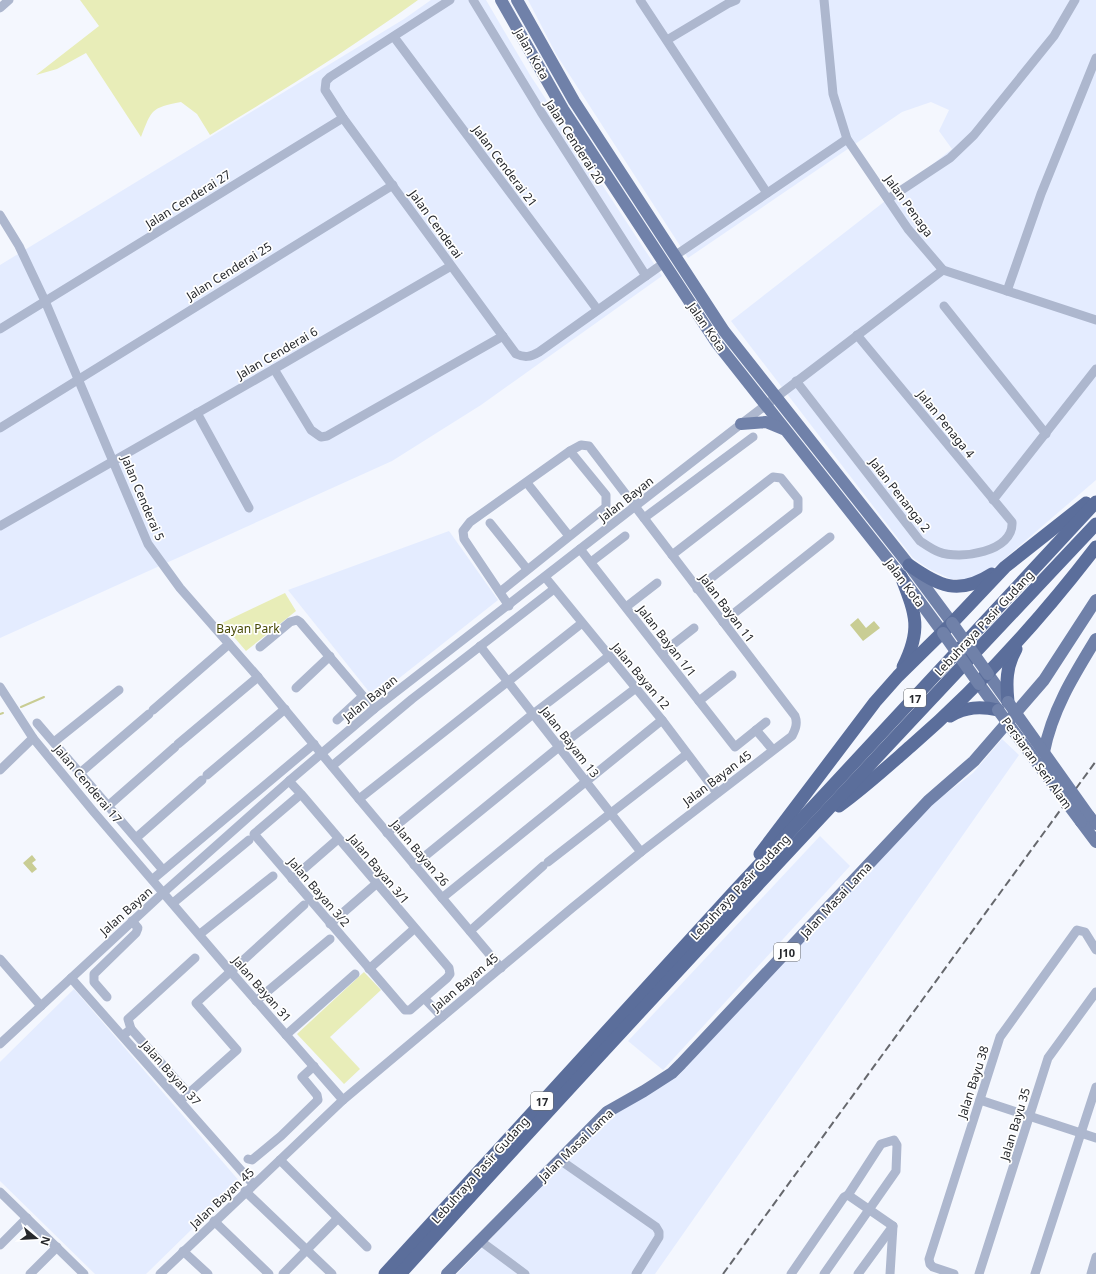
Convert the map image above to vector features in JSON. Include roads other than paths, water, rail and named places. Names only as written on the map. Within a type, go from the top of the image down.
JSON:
[{"type":"highway","points":[[909,565],[930,580],[944,585],[957,587],[980,582],[1005,566],[1096,494]]},
{"type":"highway","name":"Lebuhraya Pasir Gudang","points":[[385,1274],[733,893],[1096,502]]},
{"type":"highway","name":"Lebuhraya Pasir Gudang","points":[[400,1274],[645,1006],[820,820],[866,768],[1096,524]]},
{"type":"highway","points":[[820,820],[854,795],[935,725],[979,684],[1057,598],[1096,547]]},
{"type":"highway","points":[[733,893],[752,865],[866,714],[898,676],[952,623],[1005,566]]},
{"type":"highway","points":[[898,676],[914,641],[916,629],[911,604],[901,576]]},
{"type":"highway","points":[[935,725],[958,711],[971,707],[1003,706],[1007,671],[1012,657],[1024,636]]},
{"type":"main road","name":"Jalan Kota","points":[[501,0],[563,109],[716,342],[901,576],[979,684]]},
{"type":"main road","name":"Jalan Kota","points":[[517,0],[574,101],[676,255],[724,331],[777,396],[909,565],[988,674]]},
{"type":"main road","points":[[740,424],[766,422],[786,430]]},
{"type":"main road","name":"Jalan Masai Lama","points":[[447,1274],[606,1112],[644,1091],[672,1073],[928,801],[974,761],[1044,680],[1096,600]]},
{"type":"main road","points":[[1044,752],[1048,731],[1055,711],[1073,676],[1096,639]]},
{"type":"main road","name":"Persiaran Seri Alam","points":[[988,674],[1003,706],[1089,821]]},
{"type":"main road","name":"Persiaran Seri Alam","points":[[979,684],[1003,706],[1044,752],[1089,821],[1096,842]]},
{"type":"street","points":[[0,8],[10,0]]},
{"type":"street","name":"Jalan Cenderai","points":[[450,0],[326,81],[324,86],[326,94],[343,118],[516,354],[522,357],[530,356],[539,352],[597,309],[664,263]]},
{"type":"street","name":"Jalan Cenderai 20","points":[[473,0],[541,112],[646,276]]},
{"type":"street","points":[[640,0],[767,193]]},
{"type":"street","points":[[667,40],[736,0]]},
{"type":"street","name":"Jalan Penaga","points":[[824,0],[833,94],[847,139],[908,229],[943,270]]},
{"type":"street","points":[[888,199],[950,158],[974,135],[1054,36],[1075,0]]},
{"type":"street","name":"Jalan Cenderai 21","points":[[394,37],[597,309]]},
{"type":"street","points":[[1008,291],[1041,194],[1096,58]]},
{"type":"street","name":"Jalan Cenderai 27","points":[[0,329],[343,118]]},
{"type":"street","points":[[676,255],[847,139]]},
{"type":"street","name":"Jalan Cenderai 25","points":[[0,428],[392,185]]},
{"type":"street","name":"Jalan Cenderai 5","points":[[0,215],[19,246],[45,301],[114,460],[148,544],[180,588],[322,753]]},
{"type":"street","name":"Jalan Cenderai 6","points":[[0,526],[451,266]]},
{"type":"street","points":[[943,270],[1096,320]]},
{"type":"street","name":"Jalan Bayan","points":[[0,1044],[164,892],[289,781],[374,709],[509,606],[740,424],[943,270]]},
{"type":"street","points":[[944,306],[1046,434]]},
{"type":"street","name":"Jalan Penaga 4","points":[[857,335],[1012,522],[1013,529]]},
{"type":"street","points":[[274,369],[311,430],[321,437],[333,434],[503,336]]},
{"type":"street","points":[[993,500],[1096,369]]},
{"type":"street","name":"Jalan Penanga 2","points":[[796,381],[920,541],[939,552],[967,556],[980,554],[997,546],[1013,529]]},
{"type":"street","points":[[197,413],[249,508]]},
{"type":"street","points":[[644,518],[753,437]]},
{"type":"street","name":"Jalan Bayan 11","points":[[500,592],[464,539],[463,531],[470,522],[570,452],[581,445],[589,446],[795,716],[797,725]]},
{"type":"street","points":[[509,606],[500,592],[527,569],[602,511],[607,504],[606,495],[570,452]]},
{"type":"street","points":[[672,555],[773,477],[781,478],[798,499],[798,510],[697,589]]},
{"type":"street","points":[[527,483],[569,536]]},
{"type":"street","points":[[490,523],[527,569]]},
{"type":"street","points":[[591,562],[625,536]]},
{"type":"street","points":[[723,622],[830,537]]},
{"type":"street","name":"Jalan Bayan 1/1","points":[[580,549],[735,747],[756,730]]},
{"type":"street","name":"Jalan Bayan 12","points":[[545,577],[662,720],[716,793]]},
{"type":"street","points":[[626,607],[657,583]]},
{"type":"street","points":[[332,766],[412,699],[554,588]]},
{"type":"street","points":[[260,647],[290,622],[297,620],[303,624],[374,709]]},
{"type":"street","points":[[358,799],[582,623]]},
{"type":"street","points":[[662,653],[694,628]]},
{"type":"street","points":[[80,773],[229,644]]},
{"type":"street","name":"Jalan Bayam 13","points":[[480,646],[641,852]]},
{"type":"street","points":[[296,688],[330,656]]},
{"type":"street","points":[[387,834],[533,714],[609,656]]},
{"type":"street","points":[[699,701],[732,675]]},
{"type":"street","points":[[108,806],[258,677]]},
{"type":"street","name":"Jalan Cenderai 17","points":[[0,687],[33,738],[164,892]]},
{"type":"street","points":[[414,865],[559,747],[636,688]]},
{"type":"street","points":[[54,742],[119,690]]},
{"type":"street","points":[[337,720],[363,696]]},
{"type":"street","points":[[136,838],[285,709]]},
{"type":"street","points":[[442,898],[662,720]]},
{"type":"street","points":[[766,722],[756,730],[773,750]]},
{"type":"street","points":[[38,723],[163,870]]},
{"type":"street","name":"Jalan Bayan 45","points":[[160,1274],[245,1191],[294,1148],[343,1100],[641,852],[792,736],[797,725]]},
{"type":"street","points":[[0,770],[33,738]]},
{"type":"street","points":[[153,879],[314,744]]},
{"type":"street","name":"Jalan Bayan 26","points":[[322,753],[387,834],[501,968]]},
{"type":"street","points":[[470,931],[545,864],[687,754]]},
{"type":"street","name":"Jalan Bayan 3/1","points":[[289,781],[414,929],[449,968],[450,974],[424,998]]},
{"type":"street","name":"Jalan Bayan 3/2","points":[[300,794],[254,834],[405,1010],[408,1010],[424,998]]},
{"type":"street","points":[[292,879],[338,838]]},
{"type":"street","points":[[173,903],[249,840]]},
{"type":"street","points":[[200,934],[274,876]]},
{"type":"street","points":[[330,924],[376,884]]},
{"type":"street","name":"Jalan Bayan 31","points":[[164,892],[231,972],[343,1100]]},
{"type":"street","points":[[180,1101],[237,1050],[196,1003],[304,905]]},
{"type":"street","points":[[107,997],[94,982],[94,974],[136,934],[138,928],[132,922]]},
{"type":"street","points":[[369,969],[414,929]]},
{"type":"street","name":"Jalan Bayu 38","points":[[954,1274],[933,1267],[930,1264],[929,1259],[1000,1036],[1077,930],[1085,932],[1096,950]]},
{"type":"street","points":[[256,1001],[330,939]]},
{"type":"street","points":[[0,958],[41,1006]]},
{"type":"street","points":[[187,1092],[131,1029],[128,1019],[195,958]]},
{"type":"street","points":[[286,1035],[355,974]]},
{"type":"street","name":"Jalan Bayan 37","points":[[71,978],[253,1184]]},
{"type":"street","name":"Jalan Bayu 35","points":[[980,1274],[1031,1117],[1048,1058],[1096,992]]},
{"type":"street","points":[[424,998],[442,1017]]},
{"type":"street","points":[[122,1036],[131,1029]]},
{"type":"street","points":[[248,1159],[252,1160],[281,1136],[318,1100],[317,1095],[302,1077],[314,1066]]},
{"type":"street","points":[[1035,1274],[1096,1087]]},
{"type":"street","points":[[980,1100],[1096,1138]]},
{"type":"street","points":[[281,1136],[294,1148]]},
{"type":"street","points":[[791,1274],[844,1197],[848,1195],[881,1144],[894,1140],[897,1145],[896,1171],[824,1274]]},
{"type":"street","points":[[280,1160],[366,1247]]},
{"type":"street","points":[[560,1160],[656,1227],[659,1232],[659,1237],[636,1274]]},
{"type":"street","points":[[245,1191],[306,1251],[332,1274]]},
{"type":"street","points":[[0,1192],[84,1274]]},
{"type":"street","points":[[848,1195],[893,1226]]},
{"type":"street","points":[[0,1245],[27,1218]]},
{"type":"street","points":[[283,1274],[337,1219]]},
{"type":"street","points":[[214,1221],[269,1274]]},
{"type":"street","points":[[858,1274],[893,1226]]},
{"type":"street","points":[[890,1274],[893,1226]]},
{"type":"street","points":[[479,1240],[525,1274]]},
{"type":"street","points":[[30,1274],[57,1247]]},
{"type":"street","points":[[183,1251],[208,1274]]},
{"type":"street","points":[[1091,1274],[1096,1257]]},
{"type":"waterway","points":[[21,707],[44,697]]},
{"type":"railway","points":[[723,1274],[1096,761]]},
{"type":"park label","name":"Bayan Park","points":[[248,628]]}]
